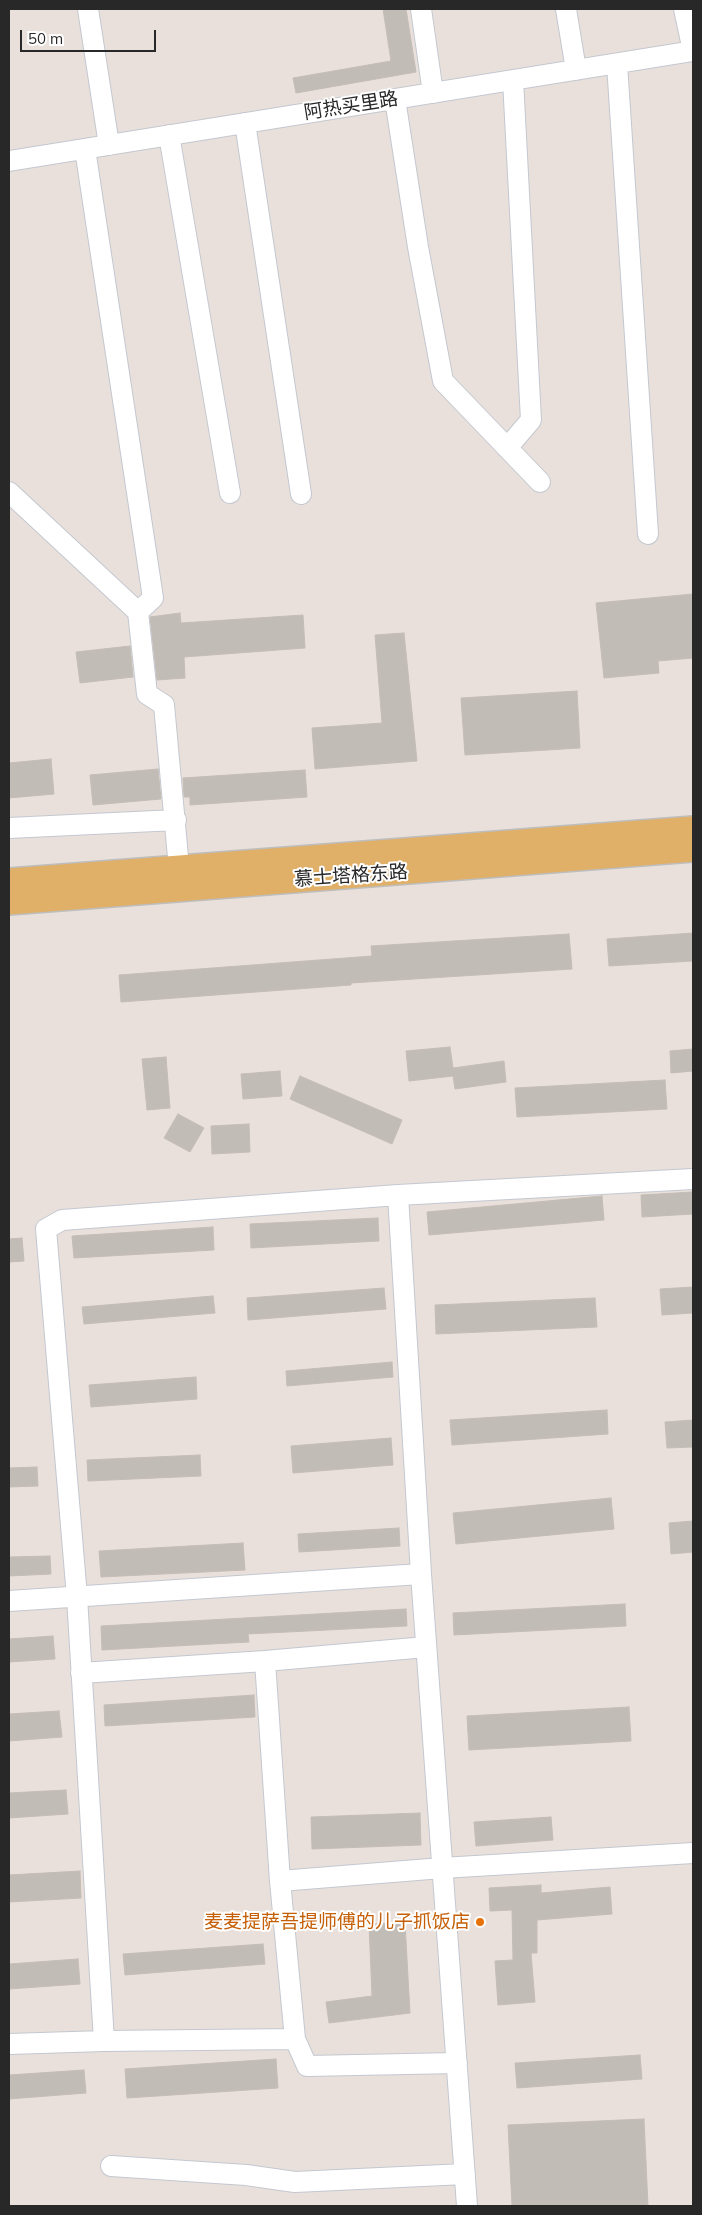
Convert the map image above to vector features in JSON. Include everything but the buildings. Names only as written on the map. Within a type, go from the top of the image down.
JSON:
[{"type":"main road","name":"慕士塔格东路","points":[[9,881],[693,829]]},
{"type":"main road","name":"慕士塔格东路","points":[[9,902],[693,850]]},
{"type":"street","points":[[88,9],[109,145]]},
{"type":"street","points":[[420,9],[434,93]]},
{"type":"street","points":[[566,9],[576,70]]},
{"type":"street","points":[[684,9],[693,51]]},
{"type":"street","name":"阿热买里路","points":[[9,161],[693,51]]},
{"type":"street","points":[[616,64],[648,534]]},
{"type":"street","points":[[507,448],[531,420],[513,80]]},
{"type":"street","points":[[395,99],[418,248],[444,380],[540,482]]},
{"type":"street","points":[[245,123],[301,494]]},
{"type":"street","points":[[169,135],[230,493]]},
{"type":"street","points":[[84,149],[153,598],[138,612]]},
{"type":"street","points":[[9,492],[138,612],[147,694],[164,705],[179,868]]},
{"type":"street","points":[[9,828],[176,820]]},
{"type":"street","points":[[104,2041],[77,1597],[46,1229],[62,1220],[398,1204],[693,1179]]},
{"type":"street","points":[[398,1204],[420,1574],[468,2206]]},
{"type":"street","points":[[9,1601],[420,1574]]},
{"type":"street","points":[[82,1673],[264,1661],[426,1647]]},
{"type":"street","points":[[264,1661],[280,1881],[296,2039],[307,2066],[457,2063]]},
{"type":"street","points":[[280,1881],[442,1868],[693,1853]]},
{"type":"street","points":[[9,2044],[296,2039]]},
{"type":"street","points":[[111,2166],[246,2175],[295,2182],[465,2174]]},
{"type":"place","name":"麦麦提萨吾提师傅的儿子抓饭店","points":[[480,1922]]}]
